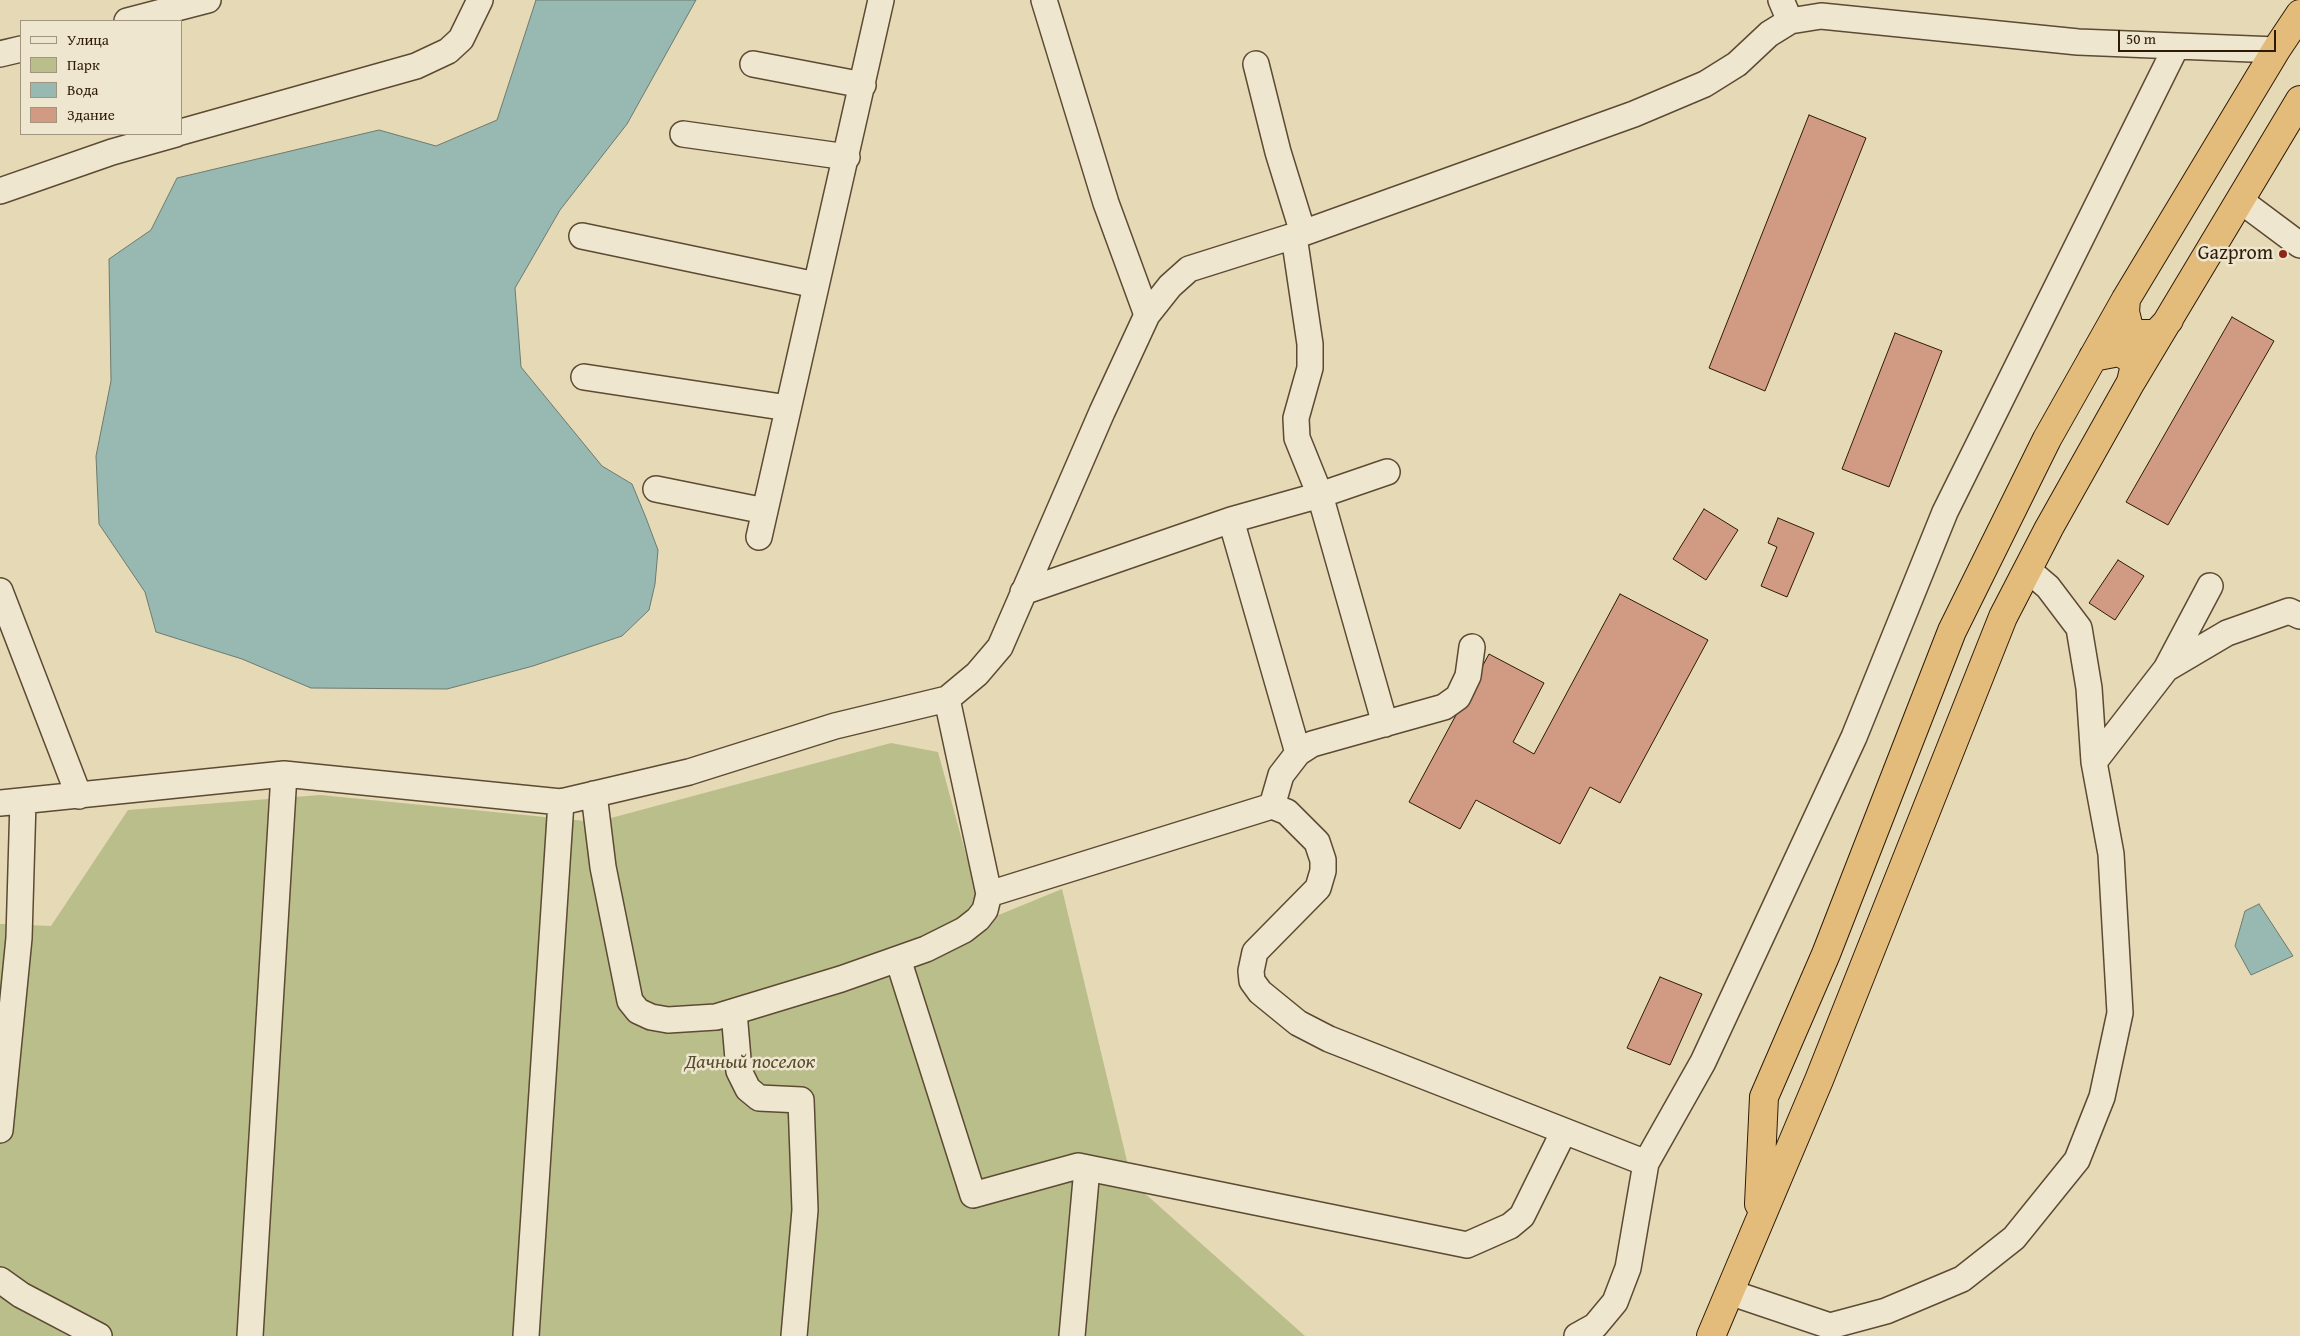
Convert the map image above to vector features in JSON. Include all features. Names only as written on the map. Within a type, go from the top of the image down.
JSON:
[{"type":"highway","points":[[1759,1221],[1764,1097],[1826,954],[1952,631],[2046,439],[2126,299],[2276,50],[2300,14]]},
{"type":"highway","points":[[1711,1336],[1822,1071],[2003,617],[2131,382],[2300,100]]},
{"type":"highway","points":[[2126,299],[2125,312],[2129,328],[2137,334],[2156,334],[2169,320]]},
{"type":"highway","points":[[2093,357],[2119,352],[2128,357],[2135,366],[2131,382]]},
{"type":"street","points":[[131,20],[208,0]]},
{"type":"street","points":[[759,537],[847,157],[881,0]]},
{"type":"street","points":[[1044,0],[1106,203],[1147,315]]},
{"type":"street","points":[[182,132],[416,66],[448,51],[461,39],[477,1]]},
{"type":"street","points":[[0,1130],[19,938],[12,802],[284,774],[561,802],[689,772],[835,726],[947,698],[976,674],[1000,647],[1102,412],[1147,315],[1170,286],[1189,269],[1298,235],[1634,114],[1705,84],[1737,64],[1769,34],[1786,10],[1821,16],[2078,42],[2276,50]]},
{"type":"street","points":[[1577,1336],[1595,1326],[1615,1302],[1628,1268],[1646,1163],[1704,1062],[1845,755],[1945,512],[2176,47]]},
{"type":"street","points":[[0,54],[20,49]]},
{"type":"street","points":[[753,64],[863,85]]},
{"type":"street","points":[[1256,64],[1298,235],[1310,344],[1310,368],[1296,418],[1297,438],[1320,495],[1386,724]]},
{"type":"street","points":[[683,134],[847,157]]},
{"type":"street","points":[[0,191],[112,152],[172,135]]},
{"type":"street","points":[[2241,201],[2300,245]]},
{"type":"street","points":[[582,236],[816,285]]},
{"type":"street","points":[[584,377],[788,408]]},
{"type":"street","points":[[1023,592],[1231,520],[1320,495],[1387,472]]},
{"type":"street","points":[[656,489],[765,511]]},
{"type":"street","points":[[1231,520],[1298,754]]},
{"type":"street","points":[[1729,1292],[1830,1326],[1886,1312],[1962,1279],[2014,1238],[2077,1160],[2102,1097],[2120,1012],[2111,854],[2094,762],[2089,688],[2079,628],[2048,587],[2028,570]]},
{"type":"street","points":[[2094,762],[2166,669],[2210,586]]},
{"type":"street","points":[[0,591],[79,796]]},
{"type":"street","points":[[2166,669],[2227,632],[2289,611],[2300,616]]},
{"type":"street","points":[[1272,806],[1281,775],[1298,754],[1312,744],[1444,707],[1458,697],[1468,676],[1472,647]]},
{"type":"street","points":[[594,794],[603,867],[630,1001],[638,1010],[651,1017],[668,1020],[716,1017],[926,949],[964,930],[978,919],[985,910],[989,894],[947,698]]},
{"type":"street","points":[[250,1336],[284,774]]},
{"type":"street","points":[[526,1336],[561,802]]},
{"type":"street","points":[[989,894],[1272,806],[1286,812],[1317,842],[1323,860],[1323,871],[1318,888],[1255,952],[1250,971],[1252,981],[1260,992],[1298,1023],[1329,1039],[1646,1163]]},
{"type":"street","points":[[898,959],[973,1195],[1078,1166],[1467,1245],[1510,1226],[1522,1216],[1564,1131]]},
{"type":"street","points":[[734,1012],[738,1071],[748,1089],[759,1098],[801,1100],[805,1210],[794,1336]]},
{"type":"street","points":[[1072,1336],[1087,1168]]},
{"type":"street","points":[[0,1280],[21,1295],[87,1333]]},
{"type":"green space","name":"Дачный поселок","points":[[891,743],[938,752],[984,921],[1062,889],[1132,1182],[1305,1336],[0,1336],[0,924],[51,926],[128,810],[320,795],[596,822]]},
{"type":"water","points":[[536,0],[696,0],[627,124],[560,210],[515,288],[521,367],[602,466],[632,484],[658,550],[655,584],[649,610],[622,636],[533,666],[447,689],[311,688],[242,659],[156,632],[145,592],[99,524],[96,456],[111,381],[109,259],[151,230],[177,178],[379,130],[436,146],[497,120]]},
{"type":"water","points":[[2259,904],[2293,956],[2251,975],[2235,946],[2245,911]]},
{"type":"building","points":[[1809,115],[1866,138],[1765,391],[1709,368]]},
{"type":"building","points":[[2232,317],[2274,341],[2168,525],[2126,502]]},
{"type":"building","points":[[1895,333],[1942,351],[1889,487],[1842,469]]},
{"type":"building","points":[[1704,509],[1738,530],[1706,580],[1673,559]]},
{"type":"building","points":[[1778,518],[1814,533],[1787,597],[1761,586],[1777,547],[1768,543]]},
{"type":"building","points":[[2118,560],[2144,576],[2115,620],[2089,603]]},
{"type":"building","points":[[1620,594],[1708,640],[1620,803],[1590,787],[1560,844],[1476,800],[1460,829],[1409,802],[1489,654],[1544,683],[1513,742],[1534,754]]},
{"type":"building","points":[[1660,977],[1702,994],[1670,1065],[1627,1048]]},
{"type":"place","name":"Gazprom","points":[[2283,254]]}]
